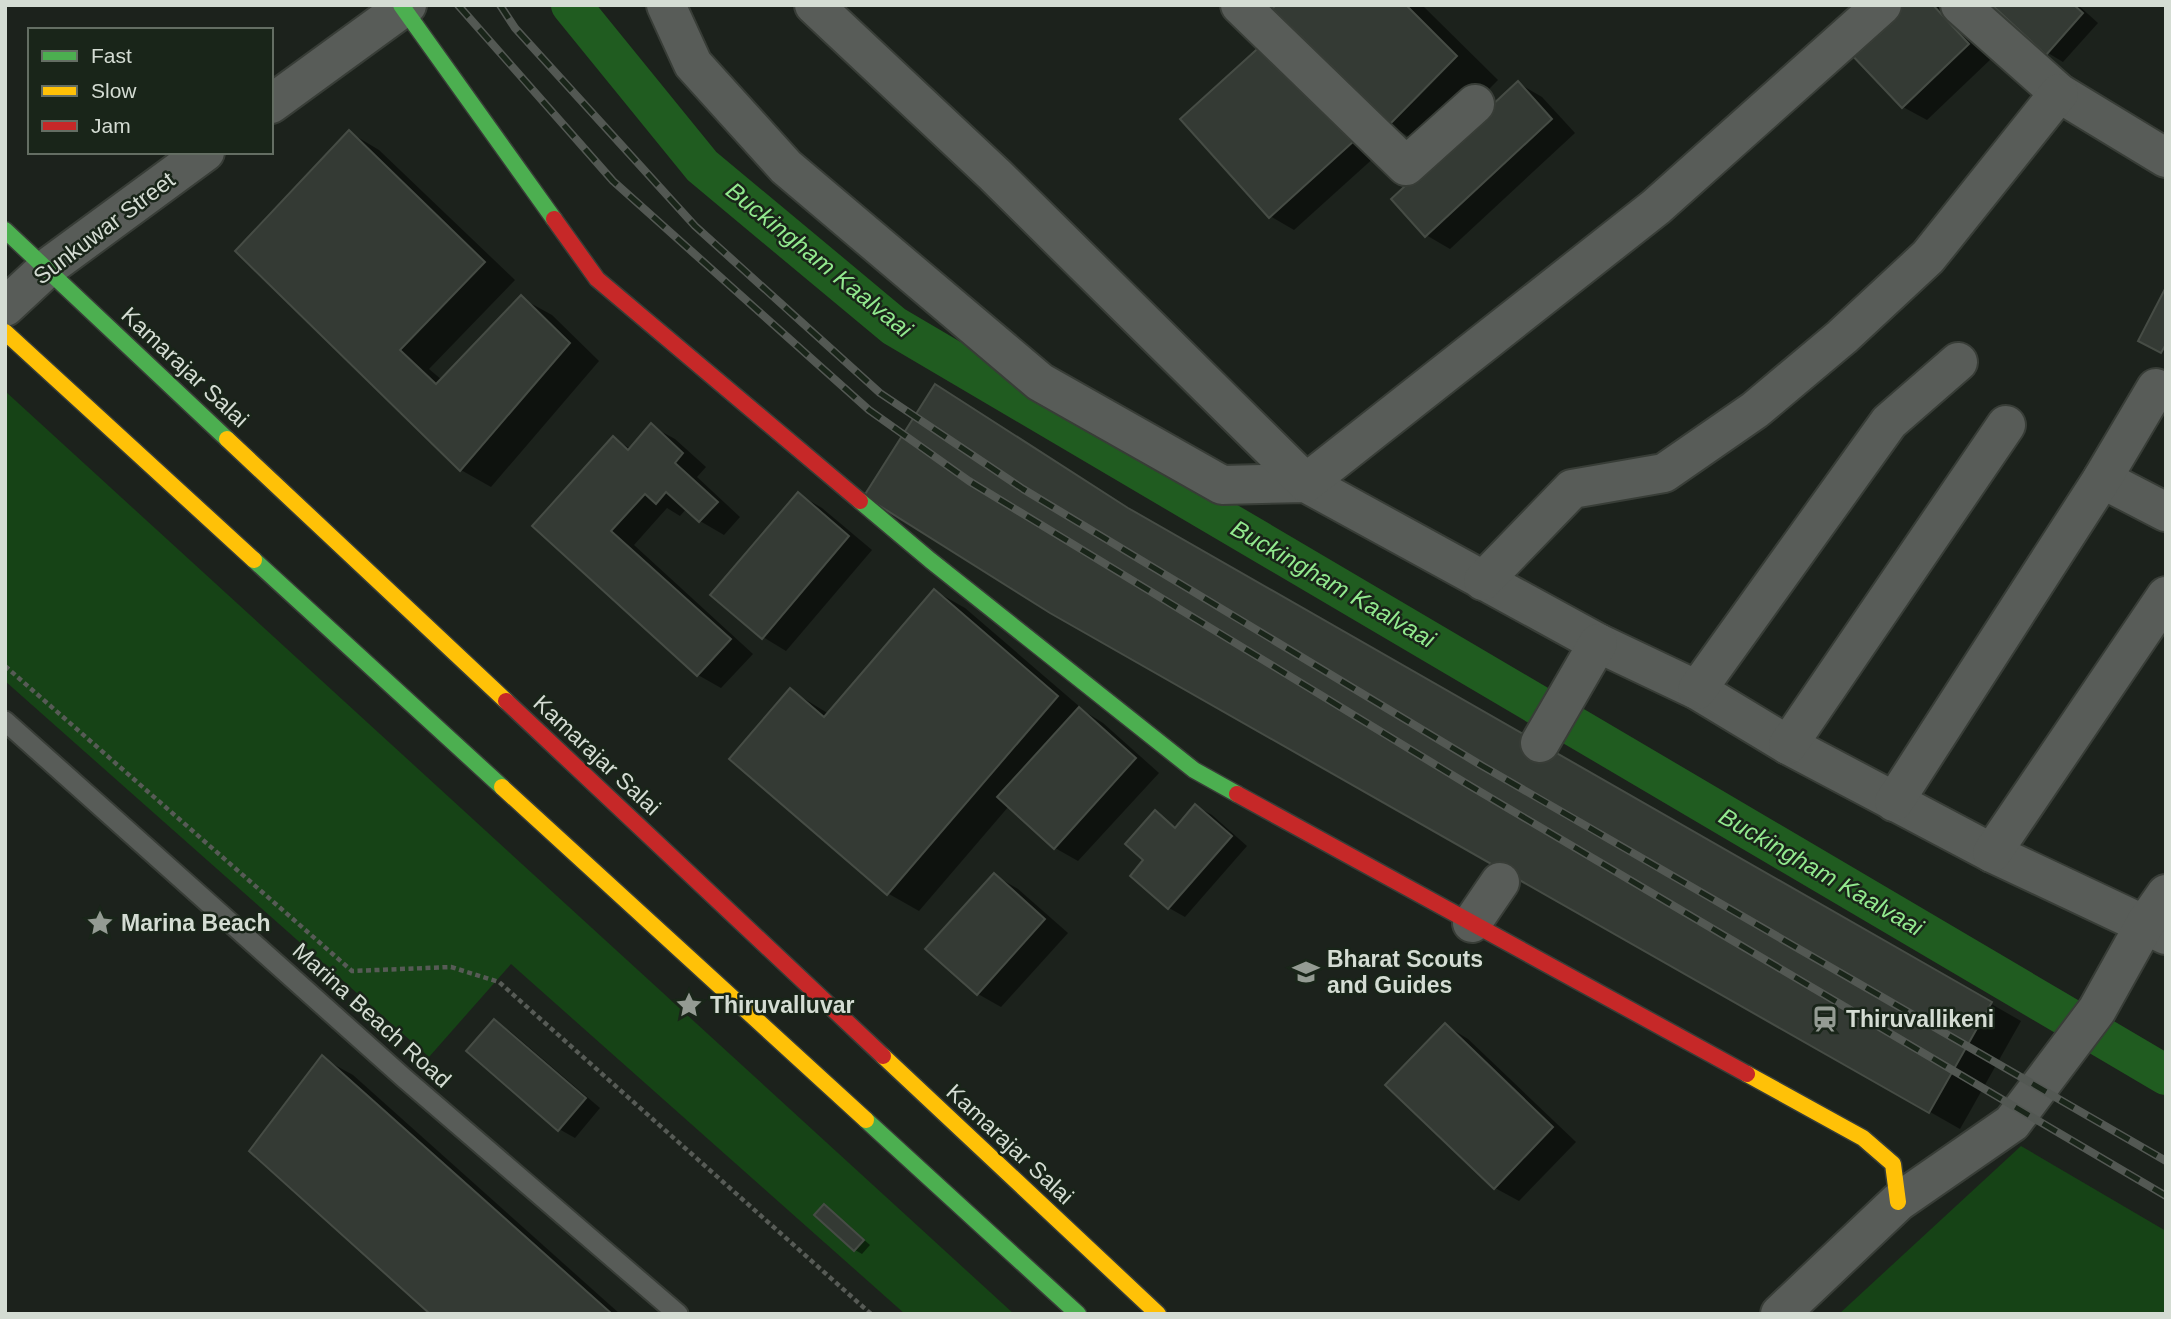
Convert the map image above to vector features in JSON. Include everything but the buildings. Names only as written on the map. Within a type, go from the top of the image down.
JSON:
[{"type":"main road","points":[[404,6],[597,279],[930,560],[1194,770],[1863,1138],[1893,1164],[1898,1202]]},
{"type":"main road","name":"Kamarajar Salai","points":[[5,230],[1158,1314]]},
{"type":"main road","points":[[5,332],[1079,1314]]},
{"type":"street","points":[[666,5],[693,64],[786,167],[1040,383],[1222,485],[1306,483],[1656,207],[1882,5]]},
{"type":"street","points":[[1240,5],[1406,166],[1475,104]]},
{"type":"street","points":[[1960,5],[2059,93],[2166,158]]},
{"type":"street","points":[[273,103],[404,6]]},
{"type":"street","points":[[821,7],[1306,483],[1598,643],[1697,690],[1788,745],[1992,853],[2159,918],[2097,1010],[2012,1123],[1898,1202],[1780,1314]]},
{"type":"street","points":[[1483,581],[1572,489],[1664,473],[1755,410],[1823,353],[1928,257],[2059,93]]},
{"type":"street","name":"Sunkuwar Street","points":[[5,307],[47,268],[202,154]]},
{"type":"street","points":[[1697,690],[1889,422],[1958,362]]},
{"type":"street","points":[[1894,802],[2102,479],[2156,388]]},
{"type":"street","points":[[1788,745],[2006,425]]},
{"type":"street","points":[[2102,479],[2166,512]]},
{"type":"street","points":[[1992,853],[2166,596]]},
{"type":"street","points":[[1540,743],[1598,643]]},
{"type":"street","points":[[1472,923],[1500,882]]},
{"type":"lane","name":"Marina Beach Road","points":[[5,721],[404,1078],[678,1314]]},
{"type":"path","points":[[5,666],[352,971],[451,967],[499,982],[871,1314]]},
{"type":"green space","points":[[5,391],[1014,1314],[905,1314],[511,964],[429,1057],[5,681]]},
{"type":"green space","points":[[2021,1146],[2166,1231],[2166,1314],[1839,1314]]},
{"type":"waterway","name":"Buckingham Kaalvaai","points":[[571,5],[702,166],[894,326],[2166,1075]]},
{"type":"railway","points":[[458,5],[613,181],[869,410],[969,481],[1467,784],[2166,1196]]},
{"type":"railway","points":[[500,5],[515,28],[695,226],[880,393],[1023,489],[1479,764],[2166,1161]]},
{"type":"traffic: fast","points":[[401,5],[554,219]]},
{"type":"traffic: fast","points":[[5,230],[227,439]]},
{"type":"traffic: fast","points":[[860,501],[1194,770],[1237,794]]},
{"type":"traffic: fast","points":[[254,560],[502,787]]},
{"type":"traffic: fast","points":[[866,1120],[1078,1314]]},
{"type":"traffic: slow","points":[[5,332],[254,560]]},
{"type":"traffic: slow","points":[[227,439],[506,701]]},
{"type":"traffic: slow","points":[[502,787],[866,1120]]},
{"type":"traffic: slow","points":[[883,1056],[1158,1314]]},
{"type":"traffic: slow","points":[[1747,1074],[1863,1138],[1893,1164],[1898,1202]]},
{"type":"traffic: jam","points":[[554,219],[597,279],[860,501]]},
{"type":"traffic: jam","points":[[506,701],[883,1056]]},
{"type":"traffic: jam","points":[[1237,794],[1747,1074]]},
{"type":"place","name":"Marina Beach","points":[[100,923]]},
{"type":"place","name":"Bharat Scouts and Guides","points":[[1306,972]]},
{"type":"place","name":"Thiruvalluvar","points":[[689,1005]]},
{"type":"place","name":"Thiruvallikeni","points":[[1825,1019]]}]
